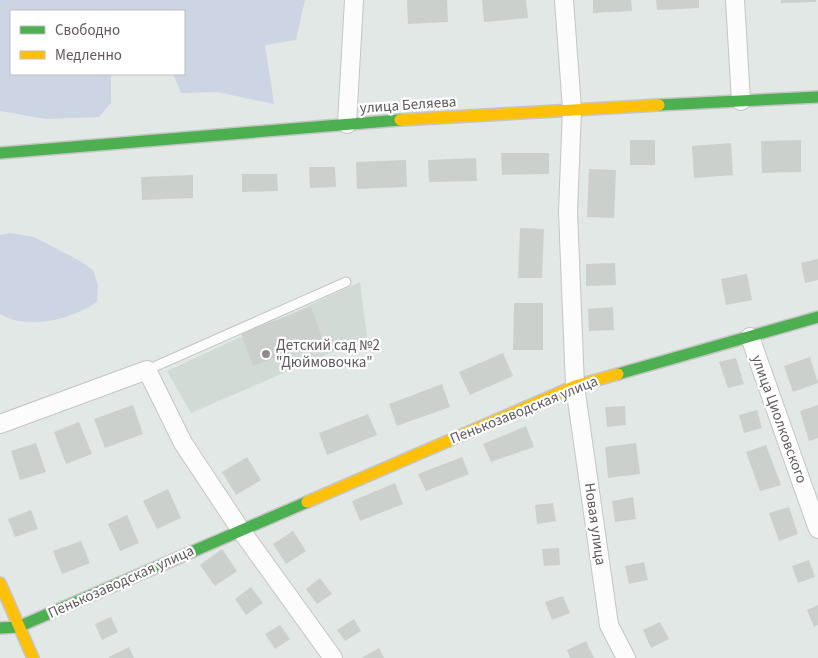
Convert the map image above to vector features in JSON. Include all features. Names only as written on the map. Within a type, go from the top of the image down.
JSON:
[{"type":"street","points":[[346,124],[354,0]]},
{"type":"street","name":"Новая улица","points":[[564,0],[572,109],[568,212],[575,386],[609,625],[626,658]]},
{"type":"street","points":[[735,0],[741,101]]},
{"type":"street","name":"улица Беляева","points":[[0,153],[346,124],[572,109],[818,97]]},
{"type":"street","name":"Пенькозаводская улица","points":[[0,628],[18,627],[240,529],[575,386],[818,317]]},
{"type":"street","name":"улица Циолковского","points":[[750,337],[818,529]]},
{"type":"street","points":[[0,424],[147,370],[183,443],[240,529],[333,658]]},
{"type":"street","points":[[0,583],[33,658]]},
{"type":"lane","points":[[147,370],[346,282]]},
{"type":"shaded area","points":[[0,0],[305,0],[296,40],[265,45],[274,104],[217,92],[181,93],[173,75],[185,75],[185,10],[10,10],[10,75],[112,75],[111,103],[99,117],[46,119],[0,111]]},
{"type":"shaded area","points":[[10,233],[34,237],[80,261],[93,270],[98,285],[97,302],[69,316],[49,321],[19,321],[0,314],[0,235]]},
{"type":"shaded area","name":"Детский сад №2 \"Дюймовочка\"","points":[[360,282],[367,337],[191,413],[167,371]]},
{"type":"building","points":[[407,0],[447,0],[448,22],[408,24]]},
{"type":"building","points":[[482,0],[526,0],[528,18],[484,22]]},
{"type":"building","points":[[593,0],[631,0],[632,11],[593,13]]},
{"type":"building","points":[[656,0],[699,0],[699,8],[657,10]]},
{"type":"building","points":[[781,0],[816,0],[816,2],[781,3]]},
{"type":"building","points":[[630,140],[655,140],[655,165],[630,165]]},
{"type":"building","points":[[801,140],[801,172],[762,173],[761,141]]},
{"type":"building","points":[[731,143],[733,175],[694,178],[692,146]]},
{"type":"building","points":[[501,153],[549,153],[549,174],[502,175]]},
{"type":"building","points":[[476,158],[477,181],[429,182],[428,160]]},
{"type":"building","points":[[406,160],[407,187],[357,189],[356,162]]},
{"type":"building","points":[[309,167],[335,167],[336,187],[310,188]]},
{"type":"building","points":[[589,169],[616,170],[614,218],[587,217]]},
{"type":"building","points":[[242,174],[277,174],[278,191],[242,192]]},
{"type":"building","points":[[193,175],[193,198],[142,200],[141,177]]},
{"type":"building","points":[[520,228],[544,229],[542,278],[518,278]]},
{"type":"building","points":[[818,259],[818,280],[805,283],[801,263]]},
{"type":"building","points":[[615,263],[616,285],[586,286],[586,264]]},
{"type":"building","points":[[747,274],[752,300],[726,305],[721,279]]},
{"type":"building","points":[[514,303],[543,303],[543,350],[513,350]]},
{"type":"building","points":[[311,307],[323,340],[253,366],[241,333]]},
{"type":"building","points":[[613,307],[614,330],[589,331],[588,309]]},
{"type":"building","points":[[503,353],[513,376],[470,395],[459,372]]},
{"type":"building","points":[[810,357],[818,383],[793,392],[784,366]]},
{"type":"building","points":[[736,358],[744,384],[728,388],[719,362]]},
{"type":"building","points":[[442,384],[450,407],[397,426],[389,404]]},
{"type":"building","points":[[133,405],[143,434],[105,448],[94,419]]},
{"type":"building","points":[[818,405],[818,438],[809,441],[800,411]]},
{"type":"building","points":[[625,406],[626,425],[607,427],[605,407]]},
{"type":"building","points":[[757,410],[762,428],[744,433],[739,415]]},
{"type":"building","points":[[368,414],[377,435],[327,455],[319,433]]},
{"type":"building","points":[[79,422],[92,454],[66,464],[54,432]]},
{"type":"building","points":[[526,426],[534,447],[491,462],[483,444]]},
{"type":"building","points":[[36,443],[46,472],[20,480],[11,451]]},
{"type":"building","points":[[636,443],[640,474],[608,478],[605,447]]},
{"type":"building","points":[[766,445],[781,485],[760,491],[746,452]]},
{"type":"building","points":[[247,457],[261,480],[236,495],[222,472]]},
{"type":"building","points":[[462,457],[469,474],[426,491],[418,474]]},
{"type":"building","points":[[395,483],[403,504],[360,521],[352,501]]},
{"type":"building","points":[[168,489],[181,518],[157,529],[143,501]]},
{"type":"building","points":[[633,497],[636,519],[615,522],[612,501]]},
{"type":"building","points":[[553,503],[556,521],[537,524],[535,505]]},
{"type":"building","points":[[789,507],[798,534],[779,541],[769,513]]},
{"type":"building","points":[[31,510],[38,529],[15,537],[8,519]]},
{"type":"building","points":[[127,515],[139,543],[120,551],[108,524]]},
{"type":"building","points":[[293,531],[306,551],[286,564],[273,544]]},
{"type":"building","points":[[81,541],[90,563],[62,574],[53,551]]},
{"type":"building","points":[[559,548],[560,565],[544,566],[542,549]]},
{"type":"building","points":[[222,549],[237,571],[215,586],[200,565]]},
{"type":"building","points":[[809,560],[815,577],[798,583],[792,566]]},
{"type":"building","points":[[644,562],[648,580],[629,584],[625,566]]},
{"type":"building","points":[[320,578],[332,594],[317,604],[306,589]]},
{"type":"building","points":[[251,587],[263,603],[246,615],[235,599]]},
{"type":"building","points":[[563,596],[570,613],[552,620],[545,602]]},
{"type":"building","points":[[818,605],[818,625],[814,627],[807,610]]},
{"type":"building","points":[[111,617],[118,632],[102,640],[95,624]]},
{"type":"building","points":[[354,619],[361,631],[345,641],[337,630]]},
{"type":"building","points":[[660,622],[669,639],[651,648],[643,630]]},
{"type":"building","points":[[280,625],[290,639],[275,649],[265,634]]},
{"type":"building","points":[[586,641],[594,658],[570,658],[567,650]]},
{"type":"building","points":[[129,647],[134,658],[109,658],[109,657]]},
{"type":"building","points":[[379,648],[384,658],[361,658]]},
{"type":"traffic: fast","points":[[659,105],[818,97]]},
{"type":"traffic: fast","points":[[0,153],[400,120]]},
{"type":"traffic: fast","points":[[618,374],[818,317]]},
{"type":"traffic: fast","points":[[0,628],[18,627],[307,502]]},
{"type":"traffic: slow","points":[[400,120],[659,105]]},
{"type":"traffic: slow","points":[[307,502],[575,386],[618,374]]},
{"type":"traffic: slow","points":[[0,583],[33,658]]},
{"type":"place","name":"Детский сад №2 \"Дюймовочка\"","points":[[266,354]]}]
